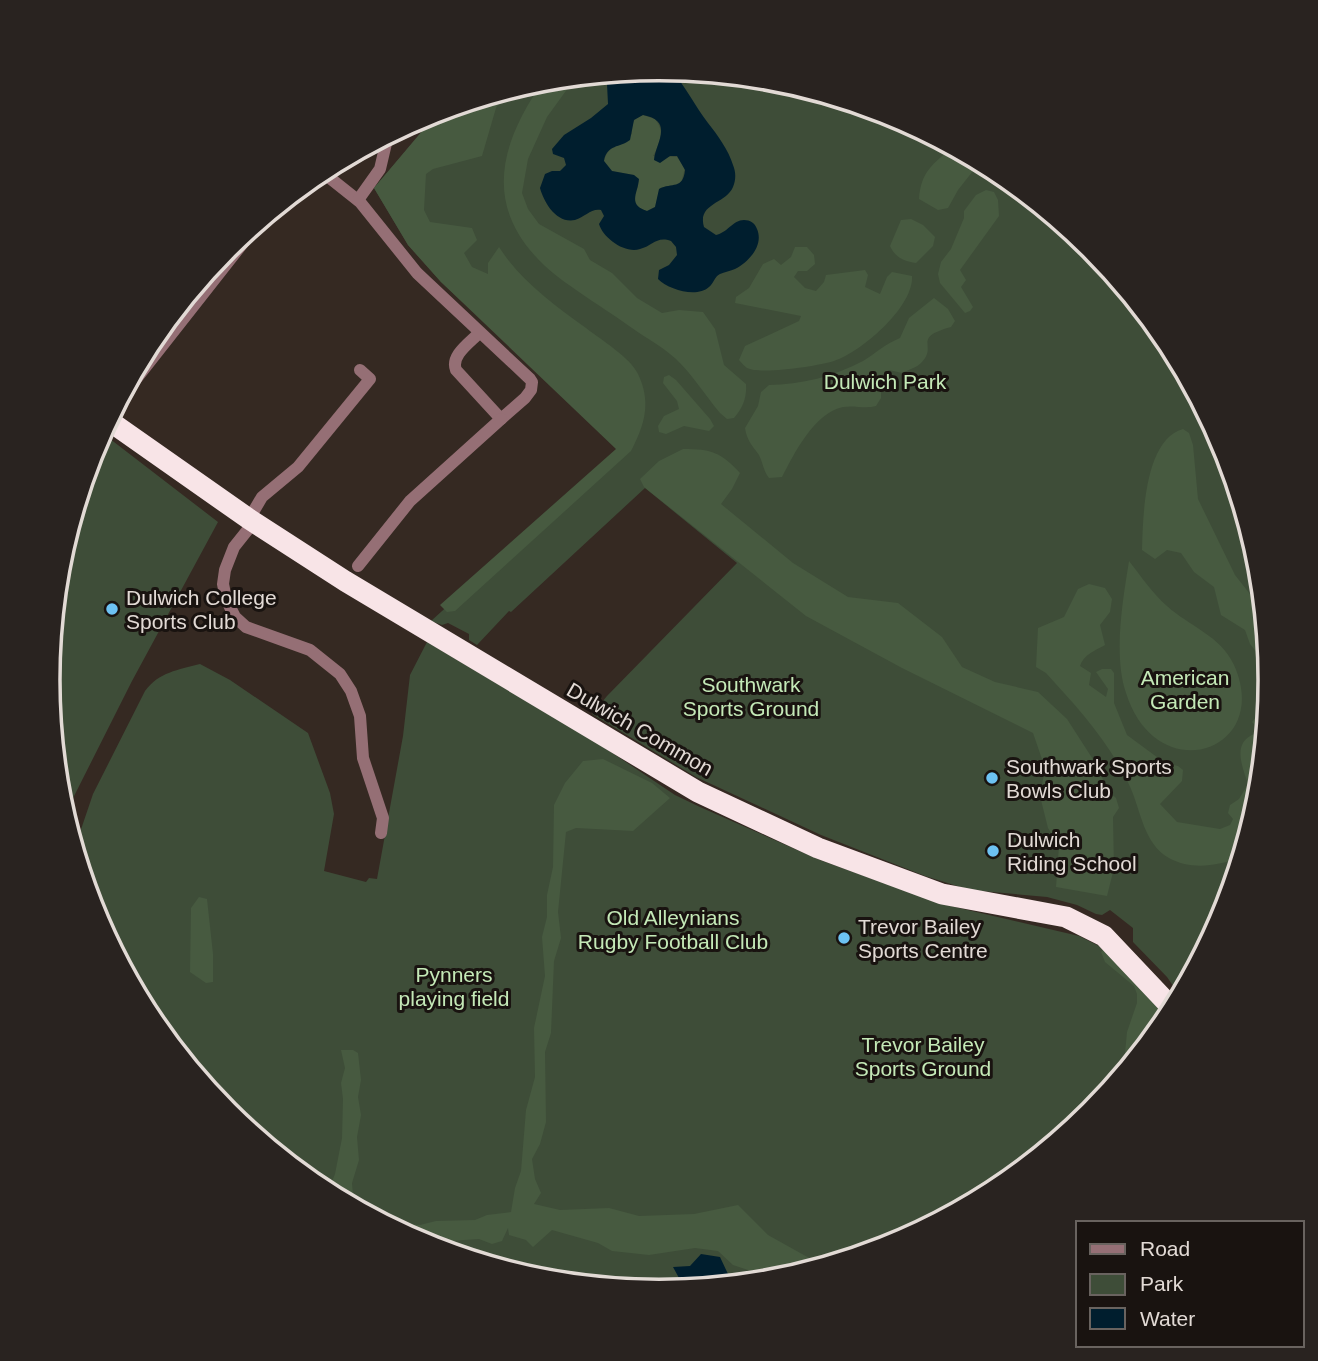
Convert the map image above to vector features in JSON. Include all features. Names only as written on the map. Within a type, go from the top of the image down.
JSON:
[{"type":"highway","name":"Dulwich Common","points":[[116,426],[252,520],[368,595],[698,792],[818,848],[942,894],[1066,917],[1104,936],[1165,1001]]},
{"type":"street","points":[[358,200],[380,169],[385,148]]},
{"type":"street","points":[[331,179],[358,200],[417,273],[532,382],[531,390],[525,398],[410,501],[358,566]]},
{"type":"street","points":[[163,344],[218,275]]},
{"type":"street","points":[[480,332],[456,358],[454,364],[456,370],[501,419]]},
{"type":"street","points":[[360,370],[370,379],[298,467],[285,481],[262,497],[252,520],[234,547],[223,584],[226,599],[235,617],[246,627],[310,650],[340,674],[351,691],[360,716],[363,758],[383,818],[381,833]]},
{"type":"green space","name":"Dulwich Park","points":[[620,82],[698,82],[737,86],[814,101],[852,113],[924,143],[992,182],[1024,205],[1083,257],[1135,316],[1157,347],[1197,415],[1227,488],[1247,564],[1253,602],[1257,641],[1257,720],[1247,797],[1227,873],[1213,910],[1197,946],[1174,987],[1133,942],[1133,928],[1110,910],[1102,915],[1096,914],[1077,905],[1047,897],[970,890],[925,876],[821,835],[696,777],[592,714],[737,563],[645,488],[509,611],[477,645],[469,640],[469,634],[448,623],[442,625],[431,621],[621,449],[441,282],[408,245],[374,188],[424,130],[466,113],[504,101],[581,86]]},
{"type":"green space","points":[[568,88],[547,117],[528,159],[522,193],[528,209],[539,224],[584,249],[590,260],[612,273],[637,298],[662,313],[679,310],[703,312],[715,329],[724,365],[746,384],[744,402],[734,418],[727,419],[720,413],[688,371],[671,355],[554,274],[525,244],[512,221],[505,198],[504,175],[516,128],[535,94]]},
{"type":"green space","points":[[499,102],[482,156],[433,169],[426,174],[424,210],[430,222],[472,228],[477,240],[464,253],[472,267],[488,274],[488,263],[499,247],[517,271],[538,291],[622,355],[638,374],[645,395],[643,423],[631,451],[455,611],[447,612],[440,605],[616,449],[441,282],[408,245],[374,188],[423,130]]},
{"type":"green space","points":[[643,115],[655,119],[660,128],[660,142],[653,156],[677,157],[685,168],[681,183],[660,188],[655,207],[647,211],[635,202],[638,187],[634,175],[612,171],[604,161],[611,148],[632,134],[635,120]]},
{"type":"green space","points":[[945,154],[974,170],[948,208],[938,210],[919,199],[925,175]]},
{"type":"green space","points":[[986,190],[994,192],[998,200],[999,216],[960,270],[966,280],[961,287],[973,307],[965,313],[940,283],[938,274],[941,262],[951,249],[964,218],[964,211],[976,195]]},
{"type":"green space","points":[[911,219],[923,225],[935,237],[933,246],[916,263],[900,258],[890,246],[901,220]]},
{"type":"green space","points":[[795,247],[807,247],[814,255],[815,264],[807,271],[798,271],[794,277],[805,288],[816,291],[826,275],[865,270],[868,275],[865,287],[880,294],[892,272],[912,276],[910,288],[904,301],[884,327],[845,356],[826,363],[790,369],[764,371],[747,368],[739,360],[745,346],[799,321],[801,316],[735,303],[736,297],[749,288],[763,264],[774,259],[781,265],[791,257]]},
{"type":"green space","points":[[934,298],[948,309],[955,321],[951,327],[928,338],[928,351],[922,362],[902,373],[889,370],[881,376],[881,398],[876,406],[843,407],[823,417],[806,436],[782,477],[769,478],[759,455],[748,440],[745,428],[758,406],[761,392],[769,385],[817,379],[863,361],[900,338],[909,318]]},
{"type":"green space","points":[[669,375],[710,419],[714,426],[709,431],[684,426],[666,434],[659,432],[658,426],[664,416],[679,409],[677,401],[663,383],[664,377]]},
{"type":"green space","points":[[1183,429],[1189,433],[1193,445],[1198,499],[1235,575],[1252,597],[1257,653],[1250,644],[1245,630],[1221,615],[1214,587],[1194,572],[1181,553],[1167,550],[1155,559],[1142,550],[1148,481],[1160,448],[1170,436]]},
{"type":"green space","name":"Dulwich College Sports Club","points":[[110,439],[218,522],[132,681],[72,800],[61,720],[61,641],[65,602],[80,525]]},
{"type":"green space","points":[[683,449],[715,453],[740,473],[721,504],[793,563],[848,597],[898,603],[942,637],[962,667],[995,682],[1038,692],[1067,719],[1096,764],[1108,791],[1116,798],[1119,808],[1113,817],[1114,868],[1107,896],[1056,887],[1059,846],[1048,828],[1040,796],[1045,768],[1033,733],[902,668],[806,616],[644,487],[640,479],[659,461]]},
{"type":"green space","name":"American Garden","points":[[1129,561],[1162,601],[1221,646],[1234,665],[1242,695],[1238,719],[1225,737],[1206,748],[1184,750],[1161,742],[1141,723],[1126,693],[1120,662],[1120,645]]},
{"type":"green space","points":[[1089,584],[1105,588],[1112,599],[1110,612],[1100,625],[1105,645],[1087,656],[1080,666],[1091,673],[1089,685],[1106,697],[1108,689],[1096,672],[1111,669],[1114,673],[1114,703],[1127,735],[1165,763],[1183,770],[1182,781],[1160,804],[1177,822],[1220,829],[1230,825],[1233,819],[1228,813],[1230,805],[1239,799],[1248,784],[1240,756],[1241,749],[1247,738],[1255,735],[1247,797],[1231,861],[1196,866],[1178,862],[1161,852],[1144,827],[1131,789],[1104,742],[1058,686],[1036,667],[1038,628],[1064,617],[1078,589]]},
{"type":"green space","points":[[427,642],[599,744],[675,795],[700,807],[820,860],[942,904],[1079,936],[1099,946],[1145,990],[1131,1050],[1110,1076],[1054,1131],[1024,1156],[959,1200],[852,1248],[776,1268],[698,1279],[620,1279],[581,1275],[504,1260],[466,1248],[359,1200],[294,1156],[264,1131],[208,1076],[183,1045],[161,1014],[121,946],[91,873],[79,834],[93,794],[145,691],[163,676],[200,664],[230,680],[308,733],[330,793],[334,814],[324,871],[366,882],[369,878],[377,879],[403,736],[410,675]]},
{"type":"green space","points":[[603,759],[652,783],[670,798],[633,831],[576,828],[566,832],[558,912],[561,938],[554,961],[551,1033],[545,1052],[546,1122],[540,1144],[532,1159],[535,1179],[541,1193],[534,1204],[560,1210],[609,1208],[639,1216],[694,1214],[738,1205],[768,1235],[811,1259],[819,1258],[755,1272],[733,1265],[718,1251],[695,1248],[649,1255],[612,1251],[598,1243],[552,1230],[533,1247],[526,1240],[509,1235],[508,1228],[502,1241],[492,1244],[479,1239],[448,1241],[408,1224],[475,1220],[487,1215],[511,1212],[521,1171],[526,1110],[535,1077],[534,1028],[545,976],[542,937],[553,867],[554,805],[565,783],[583,761]]},
{"type":"green space","points":[[199,897],[207,899],[213,954],[213,982],[206,983],[190,972],[191,908]]},
{"type":"green space","points":[[1104,949],[1160,1008],[1125,1058],[1127,1032],[1137,1003],[1137,994],[1134,986],[1105,962],[1101,952]]},
{"type":"green space","points":[[341,1050],[358,1053],[361,1080],[358,1097],[361,1115],[357,1137],[359,1160],[352,1183],[353,1196],[332,1183],[342,1138],[341,1083],[345,1068]]},
{"type":"water","points":[[680,82],[729,154],[735,170],[734,184],[725,197],[708,208],[703,219],[704,227],[716,235],[737,222],[748,221],[754,224],[759,235],[757,247],[745,262],[718,275],[704,290],[683,291],[658,279],[659,270],[669,265],[677,255],[676,247],[671,241],[662,240],[634,250],[621,247],[601,229],[599,224],[604,216],[601,210],[594,210],[575,220],[562,219],[552,211],[545,200],[540,188],[545,174],[560,171],[566,165],[564,158],[553,154],[552,149],[564,135],[608,104],[607,84]],"holes":[[[643,115],[658,122],[661,134],[654,160],[660,163],[670,156],[677,156],[685,170],[679,183],[659,189],[655,207],[647,211],[635,202],[639,179],[634,175],[612,171],[604,161],[611,149],[630,140],[634,120]]]},
{"type":"water","points":[[701,1254],[720,1257],[728,1274],[733,1275],[684,1279],[679,1278],[673,1267],[690,1266]]},
{"type":"place","name":"Dulwich College Sports Club","points":[[112,609]]},
{"type":"place","name":"Southwark Sports Bowls Club","points":[[992,778]]},
{"type":"place","name":"Dulwich Riding School","points":[[993,851]]},
{"type":"place","name":"Trevor Bailey Sports Centre","points":[[844,938]]},
{"type":"park label","name":"Southwark Sports Ground","points":[[751,696]]},
{"type":"park label","name":"Old Alleynians Rugby Football Club","points":[[673,929]]},
{"type":"park label","name":"Pynners playing field","points":[[454,986]]},
{"type":"park label","name":"Trevor Bailey Sports Ground","points":[[923,1056]]}]
